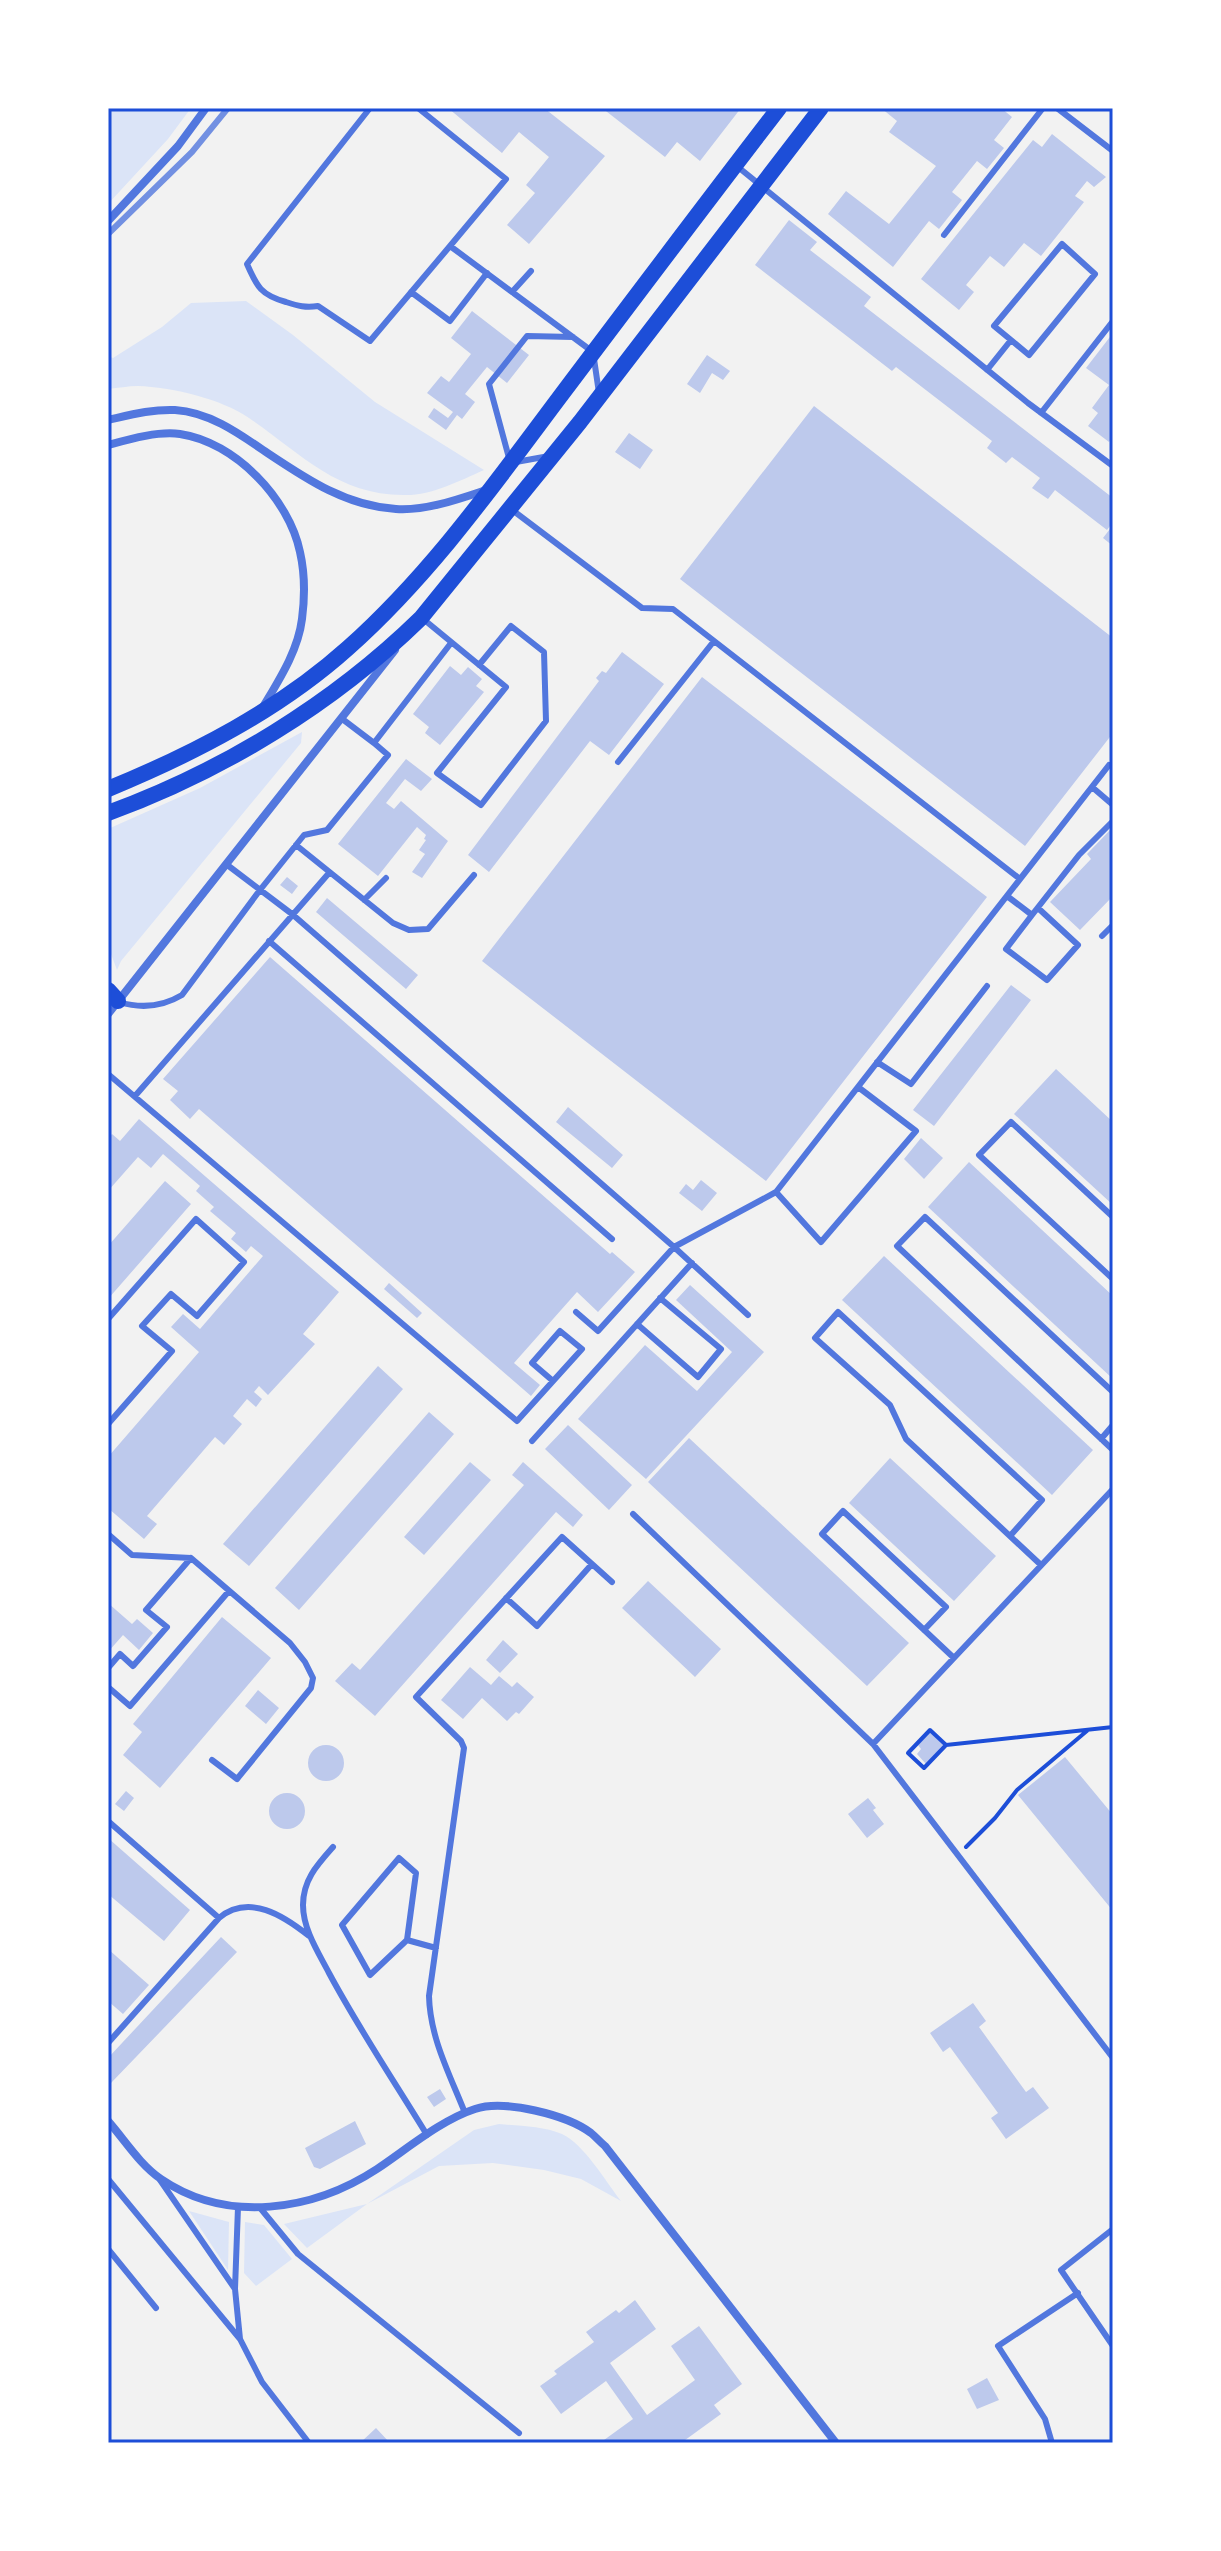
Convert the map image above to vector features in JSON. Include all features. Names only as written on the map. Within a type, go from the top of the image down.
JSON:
[{"type":"main road","points":[[108,789],[204,746],[261,710],[309,679],[347,649],[384,613],[455,537],[779,108]]},
{"type":"main road","points":[[108,813],[182,783],[266,736],[316,704],[394,645],[421,618],[554,455],[821,108]]},
{"type":"street","points":[[108,221],[178,146],[206,108]]},
{"type":"street","points":[[108,420],[155,410],[177,410],[201,416],[230,427],[345,499],[371,505],[399,509],[423,506],[491,489]]},
{"type":"street","points":[[108,445],[154,435],[178,434],[197,438],[245,465],[266,486],[285,514],[300,548],[305,580],[302,621],[284,673],[261,710]]},
{"type":"street","points":[[111,1002],[226,864],[421,618]]},
{"type":"street","points":[[108,2121],[158,2177],[186,2194],[238,2207],[261,2209],[315,2199],[347,2187],[465,2113],[488,2106],[537,2111],[571,2123],[591,2133],[605,2146],[836,2443]]},
{"type":"lane","points":[[370,108],[247,264],[256,285],[269,297],[304,308],[318,306],[370,341],[506,179],[418,108]]},
{"type":"lane","points":[[944,235],[1043,108]]},
{"type":"lane","points":[[1057,108],[1113,151]]},
{"type":"lane","points":[[736,164],[987,370],[1113,466]]},
{"type":"lane","points":[[1062,244],[1095,274],[1029,355],[1011,340],[994,326],[1062,244]]},
{"type":"lane","points":[[450,246],[593,352],[600,396]]},
{"type":"lane","points":[[512,292],[531,271]]},
{"type":"lane","points":[[411,292],[450,321],[487,273]]},
{"type":"lane","points":[[1041,413],[1113,321]]},
{"type":"lane","points":[[554,455],[510,463],[489,384],[527,336],[573,337]]},
{"type":"lane","points":[[987,370],[1011,340]]},
{"type":"lane","points":[[511,509],[642,608],[673,609],[1020,879]]},
{"type":"lane","points":[[421,618],[506,687],[437,773],[481,805],[546,721],[544,652],[511,626],[479,665]]},
{"type":"lane","points":[[618,762],[714,641]]},
{"type":"lane","points":[[374,743],[451,643]]},
{"type":"lane","points":[[111,1002],[136,1007],[155,1006],[182,995],[304,835],[327,830],[388,755],[341,718]]},
{"type":"lane","points":[[576,1312],[598,1331],[674,1247],[776,1192],[1109,765]]},
{"type":"lane","points":[[1092,787],[1113,805]]},
{"type":"lane","points":[[1038,908],[1078,945],[1047,980],[1006,949],[1079,855],[1113,821]]},
{"type":"lane","points":[[296,845],[393,923],[409,930],[428,929],[474,875]]},
{"type":"lane","points":[[226,864],[292,914],[748,1315]]},
{"type":"lane","points":[[135,1096],[329,873]]},
{"type":"lane","points":[[364,900],[386,878]]},
{"type":"lane","points":[[1007,896],[1032,915]]},
{"type":"lane","points":[[1102,936],[1113,925]]},
{"type":"lane","points":[[269,941],[612,1239]]},
{"type":"lane","points":[[877,1062],[911,1084],[987,986]]},
{"type":"lane","points":[[108,1074],[517,1421],[582,1349],[560,1331],[532,1363],[553,1381]]},
{"type":"lane","points":[[776,1192],[821,1242],[916,1131],[858,1087]]},
{"type":"lane","points":[[1113,1217],[1011,1122],[979,1155],[1113,1279]]},
{"type":"lane","points":[[1113,1392],[925,1217],[897,1246],[1113,1450]]},
{"type":"lane","points":[[108,1319],[196,1219],[244,1262],[197,1316],[171,1294],[142,1326],[172,1351],[108,1424]]},
{"type":"lane","points":[[532,1441],[692,1263]]},
{"type":"lane","points":[[637,1324],[698,1377],[721,1349],[660,1298]]},
{"type":"lane","points":[[1010,1536],[1042,1500],[838,1312],[815,1338],[890,1405],[906,1439],[1041,1565]]},
{"type":"lane","points":[[1101,1439],[1113,1425]]},
{"type":"lane","points":[[873,1744],[1113,1489]]},
{"type":"lane","points":[[924,1630],[946,1607],[843,1511],[822,1534],[924,1630],[954,1658]]},
{"type":"lane","points":[[633,1514],[873,1744],[1113,2058]]},
{"type":"lane","points":[[108,1534],[132,1555],[191,1558],[290,1643],[313,1678],[311,1688],[237,1779],[212,1760]]},
{"type":"lane","points":[[465,2113],[429,2018],[429,1996],[464,1748],[461,1741],[416,1697],[562,1537],[612,1582]]},
{"type":"lane","points":[[108,1668],[120,1654],[133,1666],[167,1627],[146,1610],[191,1558]]},
{"type":"lane","points":[[506,1598],[537,1626],[592,1564]]},
{"type":"lane","points":[[108,1687],[130,1706],[229,1591]]},
{"type":"lane","points":[[108,1821],[219,1918]]},
{"type":"lane","points":[[333,1847],[311,1872],[305,1889],[303,1908],[309,1936],[348,2008],[427,2135]]},
{"type":"lane","points":[[399,1858],[416,1873],[407,1940],[370,1975],[342,1925],[399,1858]]},
{"type":"lane","points":[[108,2043],[219,1918],[238,1908],[255,1907],[285,1917],[309,1936]]},
{"type":"lane","points":[[407,1940],[436,1948]]},
{"type":"lane","points":[[158,2177],[235,2289]]},
{"type":"lane","points":[[108,2179],[240,2339],[262,2382],[309,2443]]},
{"type":"lane","points":[[238,2207],[235,2289],[240,2339]]},
{"type":"lane","points":[[261,2209],[298,2254],[519,2433]]},
{"type":"lane","points":[[1113,2229],[1061,2270],[1113,2346]]},
{"type":"lane","points":[[108,2249],[156,2308]]},
{"type":"lane","points":[[1052,2443],[1045,2419],[998,2346],[1078,2293]]},
{"type":"path","points":[[946,1745],[930,1730],[908,1753],[924,1768],[946,1745],[1113,1727]]},
{"type":"path","points":[[958,1855],[995,1818],[1017,1790],[1088,1730]]},
{"type":"shaded area","points":[[108,108],[191,108],[168,139],[108,204]]},
{"type":"shaded area","points":[[246,301],[375,402],[484,470],[424,493],[379,493],[338,480],[249,418],[225,405],[165,389],[138,386],[108,389],[108,356],[113,358],[162,327],[191,303]]},
{"type":"shaded area","points":[[302,732],[301,743],[121,961],[117,970],[108,946],[108,829],[200,788]]},
{"type":"shaded area","points":[[499,2124],[547,2129],[570,2139],[621,2201],[581,2179],[493,2163],[439,2166],[367,2204],[474,2130]]},
{"type":"shaded area","points":[[367,2204],[307,2248],[284,2224]]},
{"type":"shaded area","points":[[189,2211],[229,2222],[228,2270]]},
{"type":"shaded area","points":[[245,2222],[264,2225],[292,2259],[256,2286],[244,2273]]},
{"type":"building","points":[[448,108],[544,108],[605,156],[529,244],[507,225],[535,193],[526,185],[549,157],[519,132],[502,153]]},
{"type":"building","points":[[602,108],[741,108],[700,161],[677,142],[665,157]]},
{"type":"building","points":[[881,108],[1001,108],[1012,117],[994,140],[1004,148],[987,169],[977,161],[952,192],[962,200],[939,229],[929,221],[893,267],[828,214],[846,191],[889,224],[936,166],[889,132],[897,121]]},
{"type":"building","points":[[1052,134],[1106,177],[1094,187],[1087,181],[1075,196],[1084,202],[1041,256],[1024,243],[1004,267],[990,256],[966,285],[974,292],[959,310],[921,279],[1033,140],[1042,147]]},
{"type":"building","points":[[789,220],[817,242],[810,250],[871,297],[864,306],[1113,498],[1113,522],[1107,530],[1055,490],[1048,499],[1032,488],[1040,478],[1012,457],[1006,463],[987,448],[992,441],[896,367],[892,371],[755,265]]},
{"type":"building","points":[[472,311],[529,355],[507,383],[487,367],[465,394],[475,402],[462,419],[457,415],[446,430],[428,417],[434,408],[448,418],[453,412],[427,393],[441,376],[449,382],[471,354],[451,338]]},
{"type":"building","points":[[1113,333],[1113,436],[1109,442],[1088,426],[1098,413],[1092,408],[1109,385],[1086,368]]},
{"type":"building","points":[[707,355],[730,371],[723,380],[712,373],[700,393],[687,384]]},
{"type":"building","points":[[814,406],[1113,638],[1113,733],[1025,846],[680,579]]},
{"type":"building","points":[[629,433],[653,450],[640,469],[615,452]]},
{"type":"building","points":[[1113,525],[1113,546],[1103,538]]},
{"type":"building","points":[[622,652],[664,684],[609,755],[590,741],[489,872],[468,855],[599,681],[596,678],[602,671],[606,673]]},
{"type":"building","points":[[450,666],[461,675],[468,667],[482,679],[476,686],[484,692],[440,745],[425,733],[429,727],[413,714]]},
{"type":"building","points":[[702,677],[987,897],[766,1181],[482,961]]},
{"type":"building","points":[[406,759],[432,779],[421,791],[405,779],[386,803],[394,809],[401,801],[448,841],[422,878],[412,872],[425,854],[419,850],[426,835],[417,827],[378,876],[338,844]]},
{"type":"building","points":[[1113,827],[1113,896],[1080,930],[1050,902],[1091,859],[1087,854]]},
{"type":"building","points":[[287,877],[298,886],[292,894],[280,885]]},
{"type":"building","points":[[327,898],[418,975],[406,989],[316,912]]},
{"type":"building","points":[[270,957],[610,1254],[612,1252],[635,1272],[598,1312],[577,1292],[514,1363],[540,1385],[531,1396],[199,1109],[190,1119],[170,1100],[178,1091],[163,1079]]},
{"type":"building","points":[[1011,985],[1031,1000],[934,1126],[913,1110]]},
{"type":"building","points":[[1056,1069],[1113,1122],[1113,1205],[1014,1114]]},
{"type":"building","points":[[568,1107],[623,1155],[612,1168],[556,1122]]},
{"type":"building","points":[[139,1119],[339,1292],[303,1334],[315,1344],[268,1395],[259,1386],[254,1392],[262,1399],[256,1407],[247,1399],[233,1416],[242,1424],[224,1445],[215,1437],[147,1516],[157,1524],[144,1539],[108,1508],[108,1457],[199,1352],[171,1327],[183,1314],[200,1329],[263,1256],[251,1246],[246,1252],[231,1239],[236,1233],[210,1211],[214,1207],[196,1191],[200,1186],[163,1154],[151,1168],[138,1157],[108,1191],[108,1139],[112,1134],[120,1141]]},
{"type":"building","points":[[921,1138],[943,1158],[924,1179],[904,1159]]},
{"type":"building","points":[[969,1162],[1113,1296],[1113,1379],[928,1207]]},
{"type":"building","points":[[701,1180],[717,1193],[702,1211],[679,1193],[686,1184],[693,1190]]},
{"type":"building","points":[[165,1181],[191,1204],[108,1299],[108,1246]]},
{"type":"building","points":[[884,1256],[1093,1450],[1052,1495],[842,1300]]},
{"type":"building","points":[[389,1283],[422,1313],[417,1318],[384,1289]]},
{"type":"building","points":[[690,1285],[764,1352],[646,1479],[578,1419],[645,1345],[697,1391],[732,1352],[676,1300]]},
{"type":"building","points":[[378,1366],[403,1389],[249,1566],[223,1544]]},
{"type":"building","points":[[429,1412],[454,1434],[299,1610],[275,1588]]},
{"type":"building","points":[[568,1425],[632,1485],[609,1510],[545,1449]]},
{"type":"building","points":[[689,1438],[909,1643],[867,1686],[648,1482]]},
{"type":"building","points":[[890,1458],[996,1556],[954,1601],[849,1503]]},
{"type":"building","points":[[470,1462],[491,1480],[424,1555],[404,1537]]},
{"type":"building","points":[[523,1462],[583,1515],[573,1527],[556,1512],[375,1716],[335,1681],[352,1663],[360,1670],[524,1485],[512,1475]]},
{"type":"building","points":[[648,1581],[721,1649],[695,1677],[622,1608]]},
{"type":"building","points":[[108,1603],[132,1624],[137,1619],[153,1633],[139,1650],[123,1635],[108,1652]]},
{"type":"building","points":[[222,1617],[271,1658],[160,1788],[123,1755],[142,1732],[133,1724]]},
{"type":"building","points":[[503,1640],[518,1654],[500,1673],[486,1660]]},
{"type":"building","points":[[470,1667],[491,1685],[499,1676],[512,1687],[517,1682],[534,1697],[519,1714],[516,1712],[507,1721],[482,1698],[463,1719],[441,1700]]},
{"type":"building","points":[[258,1690],[279,1708],[266,1724],[245,1706]]},
{"type":"building","points":[[930,1732],[943,1745],[926,1764],[917,1754],[921,1749],[918,1745]]},
{"type":"building","points":[[326,1745],[338,1751],[344,1763],[338,1775],[326,1781],[314,1775],[308,1763],[314,1751]]},
{"type":"building","points":[[1065,1757],[1113,1815],[1113,1911],[1018,1795]]},
{"type":"building","points":[[126,1791],[134,1798],[124,1811],[115,1804]]},
{"type":"building","points":[[287,1793],[299,1799],[305,1811],[299,1823],[287,1829],[275,1823],[269,1811],[275,1799]]},
{"type":"building","points":[[868,1798],[884,1824],[867,1838],[848,1814]]},
{"type":"building","points":[[108,1838],[190,1910],[164,1941],[108,1894]]},
{"type":"building","points":[[221,1937],[237,1952],[111,2083],[108,2080],[108,2058]]},
{"type":"building","points":[[108,1949],[149,1985],[123,2014],[108,2001]]},
{"type":"building","points":[[973,2003],[986,2021],[979,2027],[1026,2092],[1033,2087],[1049,2108],[1006,2139],[991,2118],[998,2113],[950,2047],[943,2052],[930,2033]]},
{"type":"building","points":[[440,2089],[446,2099],[434,2107],[427,2097]]},
{"type":"building","points":[[355,2121],[366,2144],[320,2169],[314,2167],[305,2148]]},
{"type":"building","points":[[635,2300],[656,2329],[610,2363],[647,2415],[695,2380],[671,2346],[699,2326],[742,2384],[714,2405],[721,2414],[681,2443],[607,2443],[604,2440],[633,2419],[606,2381],[561,2414],[540,2386],[557,2374],[554,2371],[594,2342],[586,2332]]},
{"type":"building","points":[[987,2378],[999,2400],[977,2409],[967,2389]]},
{"type":"building","points":[[376,2428],[390,2443],[360,2443]]},
{"type":"railway","points":[[108,234],[192,152],[228,108]]}]
